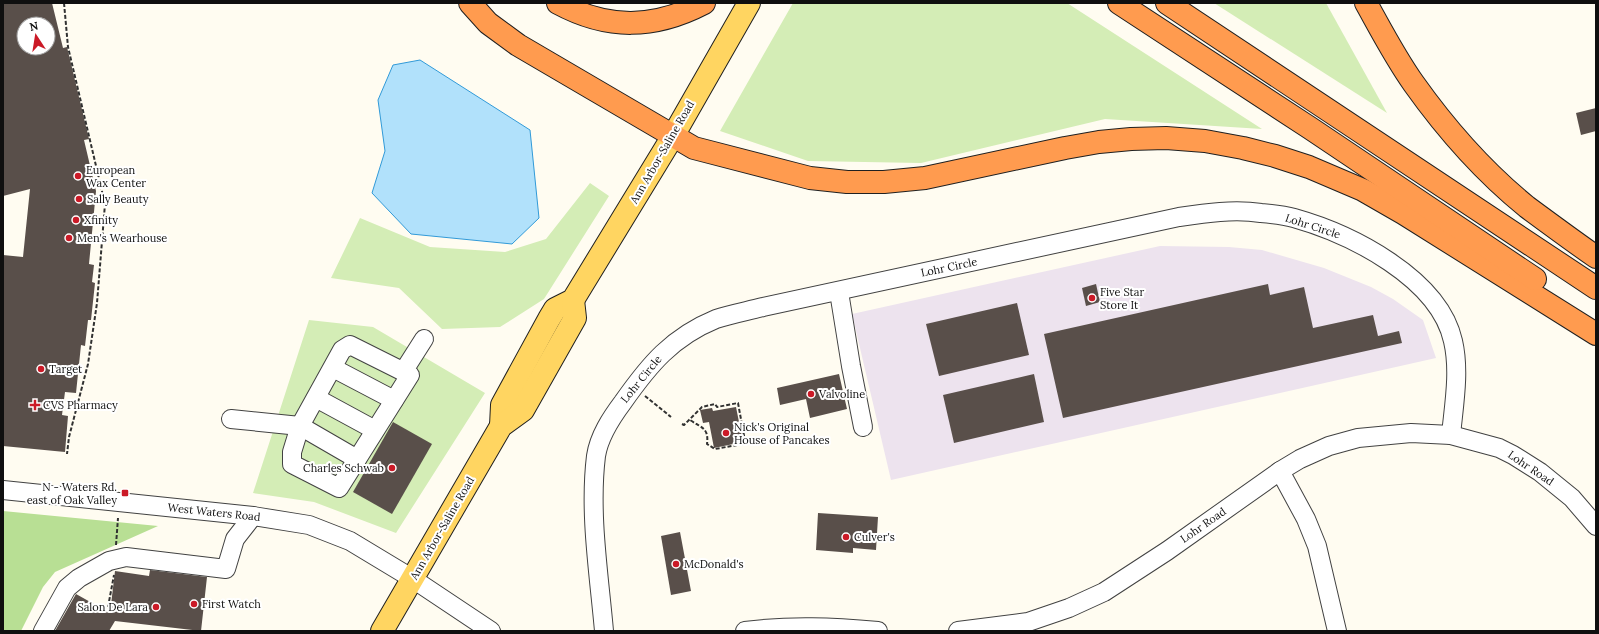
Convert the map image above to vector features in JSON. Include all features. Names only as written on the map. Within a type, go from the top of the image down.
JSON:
[{"type":"highway","points":[[470,3],[488,23],[518,45],[694,148],[810,178],[847,182],[884,182],[924,178],[1065,148],[1107,141],[1166,138],[1205,141],[1244,148],[1276,156],[1309,167],[1363,190],[1403,213],[1596,334]]},
{"type":"highway","points":[[558,3],[592,18],[626,24],[654,22],[684,13],[704,3]]},
{"type":"highway","points":[[1119,3],[1310,128],[1596,319]]},
{"type":"highway","points":[[1167,3],[1596,288]]},
{"type":"highway","points":[[1366,3],[1413,83],[1439,118],[1467,150],[1497,180],[1527,206],[1596,257]]},
{"type":"main road","name":"Ann Arbor-Saline Road","points":[[382,631],[501,426],[523,410],[575,318],[573,300],[673,136],[749,3]]},
{"type":"street","name":"Lohr Circle","points":[[604,631],[595,524],[594,483],[596,454],[606,426],[658,356],[684,336],[717,319],[763,307],[839,292],[1179,217],[1223,212],[1259,212],[1292,218],[1349,238],[1387,260],[1425,290],[1444,318],[1453,341],[1457,382],[1451,435]]},
{"type":"street","points":[[839,292],[863,427]]},
{"type":"street","points":[[404,372],[424,339]]},
{"type":"street","points":[[350,345],[410,375],[339,488],[292,464],[292,452],[300,426],[333,368],[342,350],[350,345]]},
{"type":"street","points":[[333,368],[394,400]]},
{"type":"street","points":[[316,398],[375,430]]},
{"type":"street","points":[[230,419],[300,426],[356,459]]},
{"type":"street","name":"Lohr Road","points":[[958,631],[1029,626],[1104,592],[1167,551],[1280,471],[1329,446],[1358,438],[1411,433],[1451,435],[1499,448],[1533,468],[1572,498],[1596,526]]},
{"type":"street","points":[[1280,471],[1306,519],[1317,546],[1337,631]]},
{"type":"street","name":"West Waters Road","points":[[3,490],[253,516],[309,526],[350,541],[413,579]]},
{"type":"street","points":[[43,631],[67,588],[79,578],[109,561],[126,556],[226,569],[235,539],[253,516]]},
{"type":"street","points":[[413,579],[491,631]]},
{"type":"street","points":[[745,631],[770,628],[816,626],[878,631]]},
{"type":"path","points":[[64,3],[68,47],[105,204],[97,303],[88,364],[69,437],[67,454]]},
{"type":"path","points":[[645,396],[671,417]]},
{"type":"path","points":[[682,424],[684,425],[690,420],[702,407],[715,404],[717,407],[738,403],[745,441],[743,444],[715,449],[707,444],[708,435],[706,431],[690,420]]},
{"type":"path","points":[[116,550],[118,518]]},
{"type":"path","points":[[108,607],[114,574]]},
{"type":"shaded area","points":[[1160,246],[1229,247],[1262,250],[1324,268],[1371,287],[1393,299],[1423,320],[1436,358],[891,480],[852,314]]},
{"type":"green space","points":[[793,3],[1067,3],[1262,129],[1105,119],[921,163],[808,161],[720,131]]},
{"type":"green space","points":[[1214,3],[1326,3],[1387,113]]},
{"type":"green space","points":[[590,183],[609,196],[544,299],[500,327],[442,329],[399,288],[331,278],[360,218],[430,247],[505,252],[546,239]]},
{"type":"green space","points":[[309,320],[373,327],[485,393],[396,533],[314,502],[253,493]]},
{"type":"green space","points":[[3,511],[158,526],[55,572],[43,587],[21,631],[3,631]]},
{"type":"water","points":[[420,60],[530,130],[539,218],[512,244],[411,234],[372,193],[385,151],[378,100],[393,65]]},
{"type":"building","points":[[3,3],[52,3],[55,16],[16,16],[16,56],[56,56],[56,19],[63,48],[67,47],[89,139],[84,140],[96,191],[89,264],[94,265],[92,282],[95,283],[91,320],[88,320],[85,346],[81,345],[76,393],[65,392],[62,415],[68,416],[65,452],[3,446],[3,255],[23,257],[30,189],[3,196]]},
{"type":"building","points":[[1596,108],[1596,131],[1581,135],[1576,113]]},
{"type":"building","name":"Five Star Store It","points":[[1096,284],[1100,302],[1086,306],[1082,288]]},
{"type":"building","points":[[1268,284],[1270,295],[1304,287],[1313,328],[1373,315],[1378,336],[1399,331],[1402,343],[1063,418],[1044,334]]},
{"type":"building","points":[[1017,303],[1029,355],[939,376],[926,324]]},
{"type":"building","name":"Valvoline","points":[[839,374],[847,409],[810,418],[806,399],[780,405],[777,388]]},
{"type":"building","points":[[1034,374],[1044,422],[954,443],[943,395]]},
{"type":"building","name":"Nick's Original House of Pancakes","points":[[736,407],[743,442],[714,448],[709,422],[703,423],[700,410],[712,408],[713,411]]},
{"type":"building","name":"Charles Schwab","points":[[393,422],[432,444],[392,514],[353,492]]},
{"type":"building","name":"Culver's","points":[[818,513],[878,517],[876,550],[853,548],[853,553],[816,550]]},
{"type":"building","name":"McDonald's","points":[[680,532],[691,591],[671,595],[661,536]]},
{"type":"building","points":[[150,570],[207,577],[201,631],[115,621],[109,631],[55,631],[76,594],[110,613],[115,571],[149,576]]},
{"type":"place","name":"European Wax Center","points":[[78,176]]},
{"type":"place","name":"Sally Beauty","points":[[79,199]]},
{"type":"place","name":"Xfinity","points":[[76,220]]},
{"type":"place","name":"Men's Wearhouse","points":[[69,238]]},
{"type":"place","name":"Five Star Store It","points":[[1092,298]]},
{"type":"place","name":"Target","points":[[41,369]]},
{"type":"place","name":"Valvoline","points":[[811,394]]},
{"type":"place","name":"CVS Pharmacy","points":[[35,405]]},
{"type":"place","name":"Nick's Original House of Pancakes","points":[[726,433]]},
{"type":"place","name":"Charles Schwab","points":[[392,468]]},
{"type":"place","name":"N - Waters Rd. east of Oak Valley","points":[[125,493]]},
{"type":"place","name":"Culver's","points":[[846,537]]},
{"type":"place","name":"McDonald's","points":[[676,564]]},
{"type":"place","name":"First Watch","points":[[194,604]]},
{"type":"place","name":"Salon De Lara","points":[[156,607]]}]
